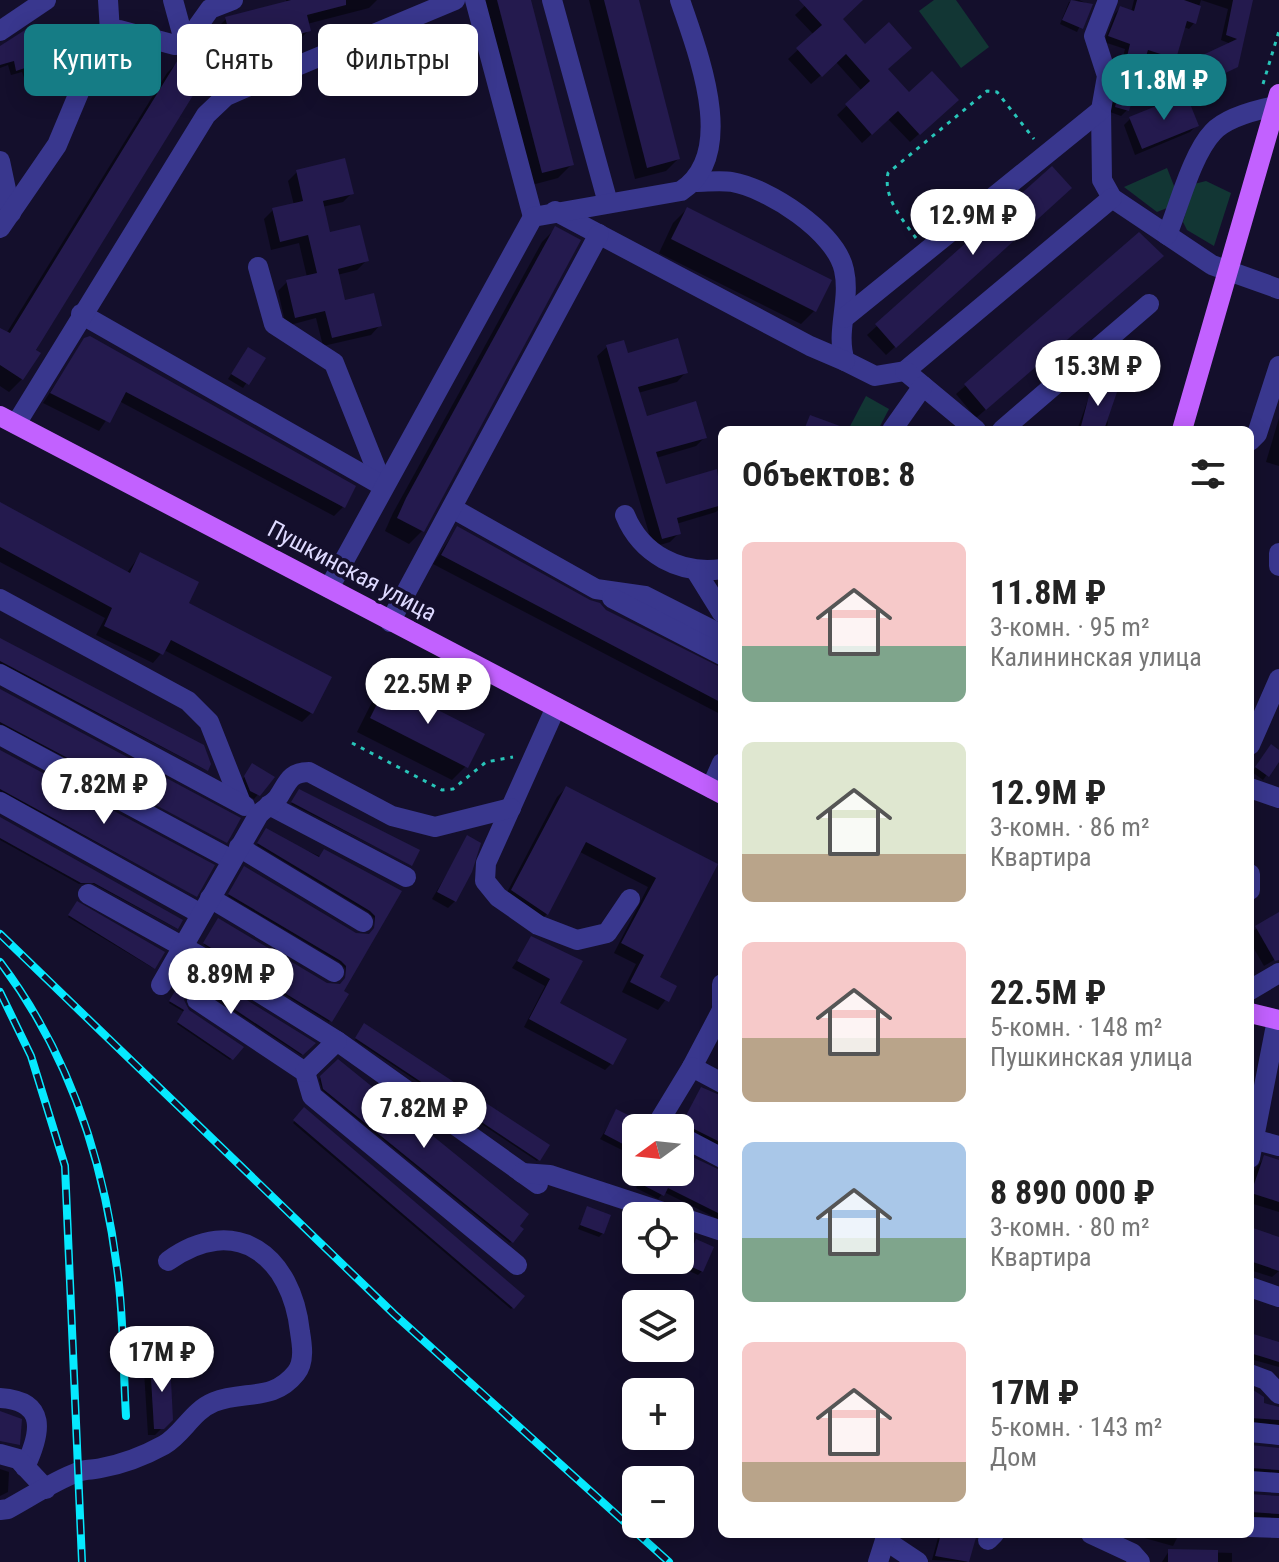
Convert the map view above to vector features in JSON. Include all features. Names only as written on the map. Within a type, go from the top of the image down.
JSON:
[{"type":"main road","points":[[1183,426],[1227,272],[1273,136],[1277,100]]},
{"type":"main road","name":"Пушкинская улица","points":[[8,420],[716,791]]},
{"type":"main road","points":[[1254,1014],[1278,1020]]},
{"type":"street","points":[[0,31],[46,0]]},
{"type":"street","points":[[108,0],[110,24]]},
{"type":"street","points":[[173,0],[180,24]]},
{"type":"street","points":[[199,24],[210,9],[233,0]]},
{"type":"street","points":[[302,64],[455,0]]},
{"type":"street","points":[[329,588],[533,217],[475,0]]},
{"type":"street","points":[[552,0],[608,203]]},
{"type":"street","points":[[680,0],[706,89],[710,127],[710,147],[695,182]]},
{"type":"street","points":[[1108,0],[1094,36],[1107,76],[1101,110],[1102,180],[1112,198],[1227,272],[1279,289]]},
{"type":"street","points":[[6,220],[57,145],[78,96]]},
{"type":"street","points":[[8,420],[81,314],[206,115],[226,96]]},
{"type":"street","points":[[1167,235],[1212,133],[1277,100]]},
{"type":"street","points":[[844,318],[1044,152],[1101,110]]},
{"type":"street","points":[[0,161],[6,220]]},
{"type":"street","points":[[533,217],[681,191],[695,182],[731,182],[768,193],[808,223],[838,252],[845,272],[844,318],[839,343],[845,361]]},
{"type":"street","points":[[555,211],[810,346],[875,376],[905,371],[1112,198]]},
{"type":"street","points":[[390,622],[599,234]]},
{"type":"street","points":[[258,267],[274,324],[314,347],[338,369],[383,486]]},
{"type":"street","points":[[1007,426],[1149,304]]},
{"type":"street","points":[[81,314],[383,486]]},
{"type":"street","points":[[1254,437],[1279,366]]},
{"type":"street","points":[[905,371],[971,426]]},
{"type":"street","points":[[895,426],[923,386]]},
{"type":"street","points":[[452,508],[718,653]]},
{"type":"street","points":[[625,515],[632,533],[644,547],[673,564],[696,571],[718,569]]},
{"type":"street","points":[[1279,553],[1279,566]]},
{"type":"street","points":[[696,571],[718,607]]},
{"type":"street","points":[[596,589],[645,596],[718,633]]},
{"type":"street","points":[[0,599],[188,701],[209,722],[256,807]]},
{"type":"street","points":[[0,674],[256,807],[406,877]]},
{"type":"street","points":[[1254,736],[1279,679]]},
{"type":"street","points":[[556,707],[486,863],[485,881],[498,897],[538,925],[577,940],[607,933],[630,899]]},
{"type":"street","points":[[0,735],[363,922]]},
{"type":"street","points":[[161,985],[235,854],[256,807],[278,799],[288,779],[299,772],[309,772],[392,816],[435,827],[511,808]]},
{"type":"street","points":[[1254,789],[1279,798]]},
{"type":"street","points":[[0,802],[334,972]]},
{"type":"street","points":[[88,894],[181,949],[212,963],[337,1041],[530,1178],[550,1175],[632,1202]]},
{"type":"street","points":[[1254,988],[1279,973]]},
{"type":"street","points":[[197,1000],[305,1072],[312,1096],[517,1265]]},
{"type":"street","points":[[663,1114],[718,1016]]},
{"type":"street","points":[[1255,1111],[1278,1020]]},
{"type":"street","points":[[305,1072],[337,1041]]},
{"type":"street","points":[[692,1067],[718,1081]]},
{"type":"street","points":[[694,1143],[718,1156]]},
{"type":"street","points":[[1254,1149],[1279,1146]]},
{"type":"street","points":[[694,1222],[718,1230]]},
{"type":"street","points":[[0,1510],[8,1509],[80,1471],[98,1469],[144,1454],[167,1443],[197,1412],[215,1402],[270,1394],[286,1385],[300,1369],[302,1347],[298,1314],[287,1285],[267,1256],[247,1242],[216,1238],[191,1244],[168,1261]]},
{"type":"street","points":[[1254,1288],[1279,1297]]},
{"type":"street","points":[[1254,1376],[1266,1380],[1279,1394]]},
{"type":"street","points":[[0,1398],[19,1399],[32,1408],[38,1427],[25,1467]]},
{"type":"street","points":[[1254,1432],[1279,1435]]},
{"type":"street","points":[[0,1454],[18,1459],[46,1489]]},
{"type":"street","points":[[1254,1481],[1279,1483]]},
{"type":"street","points":[[1254,1527],[1279,1528]]},
{"type":"street","points":[[878,1562],[886,1538]]},
{"type":"street","points":[[887,1538],[918,1562]]},
{"type":"street","points":[[1100,1538],[1132,1553],[1140,1562]]},
{"type":"path","points":[[924,251],[895,208],[887,188],[888,173],[903,158],[987,91],[997,92],[1044,152]]},
{"type":"path","points":[[352,743],[442,790],[453,789],[486,762],[536,752]]},
{"type":"green space","points":[[934,0],[956,0],[989,47],[961,68],[919,11]]},
{"type":"green space","points":[[1167,168],[1176,191],[1172,206],[1157,212],[1124,187]]},
{"type":"green space","points":[[1206,181],[1231,193],[1214,246],[1187,230],[1183,222],[1194,184]]},
{"type":"green space","points":[[866,396],[889,409],[880,426],[850,426]]},
{"type":"building","points":[[291,0],[346,0],[346,5],[307,15],[311,31],[302,33],[302,24],[227,24],[225,17]]},
{"type":"building","points":[[497,0],[531,0],[574,165],[542,173]]},
{"type":"building","points":[[604,0],[639,0],[680,159],[647,168]]},
{"type":"building","points":[[799,0],[863,0],[843,19],[865,44],[889,22],[912,48],[888,69],[909,92],[932,71],[959,100],[920,135],[898,111],[872,135],[845,104],[870,81],[846,54],[822,77],[796,48],[822,25]]},
{"type":"building","points":[[1071,0],[1093,4],[1083,29],[1062,20]]},
{"type":"building","points":[[1137,0],[1184,0],[1201,6],[1196,24],[1187,21],[1176,59],[1148,50],[1129,111],[1115,107],[1130,44],[1108,36],[1120,6],[1134,11]]},
{"type":"building","points":[[1233,0],[1253,0],[1238,67],[1188,91],[1177,67],[1237,39],[1226,35]]},
{"type":"building","points":[[24,31],[24,68],[16,71],[14,61],[0,65],[0,46]]},
{"type":"building","points":[[177,61],[177,96],[193,96],[36,350],[41,353],[23,380],[0,365],[0,328],[10,333],[156,96],[161,96],[161,87]]},
{"type":"building","points":[[1186,94],[1199,126],[1142,149],[1129,117]]},
{"type":"building","points":[[345,158],[354,194],[323,201],[330,232],[360,225],[369,261],[338,269],[345,300],[374,293],[382,326],[332,338],[325,311],[295,318],[286,280],[317,273],[308,235],[280,242],[272,208],[303,201],[296,170]]},
{"type":"building","points":[[1052,166],[1072,188],[896,348],[875,324]]},
{"type":"building","points":[[687,207],[832,280],[816,312],[671,239]]},
{"type":"building","points":[[555,226],[581,240],[424,532],[397,518]]},
{"type":"building","points":[[1139,232],[1164,256],[986,410],[964,384]]},
{"type":"building","points":[[90,336],[356,486],[345,508],[126,392],[110,423],[50,393],[84,338]]},
{"type":"building","points":[[678,338],[688,373],[638,387],[647,416],[696,401],[707,438],[656,452],[666,484],[717,469],[718,506],[677,518],[681,534],[662,539],[606,345],[624,340],[628,353]]},
{"type":"building","points":[[248,347],[266,358],[249,385],[231,374]]},
{"type":"building","points":[[1092,384],[1117,392],[1105,426],[1081,426]]},
{"type":"building","points":[[810,415],[840,426],[806,426]]},
{"type":"building","points":[[0,502],[130,573],[140,552],[199,582],[189,603],[332,677],[313,714],[171,640],[163,655],[104,626],[112,608],[0,547]]},
{"type":"building","points":[[457,526],[600,603],[606,610],[718,666],[718,701],[441,555]]},
{"type":"building","points":[[0,638],[204,745],[211,764],[208,771],[0,661]]},
{"type":"building","points":[[387,684],[485,734],[468,768],[370,718]]},
{"type":"building","points":[[0,689],[241,818],[227,843],[0,722]]},
{"type":"building","points":[[1271,744],[1279,750],[1279,762],[1269,777],[1255,767]]},
{"type":"building","points":[[0,750],[215,865],[197,897],[0,789]]},
{"type":"building","points":[[252,763],[275,777],[260,796],[250,791],[244,776]]},
{"type":"building","points":[[566,786],[718,864],[660,977],[677,986],[669,1002],[630,982],[644,955],[621,943],[656,878],[586,842],[548,915],[511,890]]},
{"type":"building","points":[[299,789],[420,850],[412,866],[291,802]]},
{"type":"building","points":[[0,817],[183,920],[178,929],[94,883],[81,883],[0,838]]},
{"type":"building","points":[[266,828],[319,857],[324,849],[402,891],[344,991],[349,994],[332,1022],[203,943],[218,918],[327,983],[340,984],[345,978],[346,966],[341,961],[228,894],[244,866],[356,933],[369,934],[374,928],[375,916],[370,911],[257,843]]},
{"type":"building","points":[[467,835],[481,843],[472,872],[456,902],[437,892]]},
{"type":"building","points":[[77,901],[165,952],[155,969],[68,915]]},
{"type":"building","points":[[1279,912],[1279,960],[1275,961],[1255,926]]},
{"type":"building","points":[[531,936],[583,961],[560,1003],[627,1039],[613,1065],[529,1019],[550,979],[517,961]]},
{"type":"building","points":[[190,966],[316,1043],[303,1055],[204,989],[191,989],[184,1000],[189,1010],[244,1047],[233,1060],[177,1022],[184,1010],[169,1001]]},
{"type":"building","points":[[364,1023],[550,1145],[540,1161],[355,1038]]},
{"type":"building","points":[[338,1059],[529,1214],[520,1226],[524,1229],[513,1243],[323,1089],[320,1076]]},
{"type":"building","points":[[701,1087],[718,1094],[718,1141],[694,1129],[694,1114],[687,1114]]},
{"type":"building","points":[[304,1107],[525,1296],[514,1309],[293,1120]]},
{"type":"building","points":[[616,1109],[626,1114],[622,1114],[622,1144],[604,1134]]},
{"type":"building","points":[[1264,1155],[1279,1160],[1279,1202],[1254,1194],[1254,1184]]},
{"type":"building","points":[[694,1158],[718,1169],[718,1213],[668,1188],[664,1196],[645,1186],[694,1186]]},
{"type":"building","points":[[587,1206],[611,1215],[604,1234],[580,1225]]},
{"type":"building","points":[[1254,1228],[1279,1237],[1279,1271],[1254,1262]]},
{"type":"building","points":[[696,1239],[714,1247],[703,1272],[694,1268]]},
{"type":"building","points":[[1254,1334],[1279,1342],[1279,1362],[1254,1354]]},
{"type":"building","points":[[170,1361],[173,1420],[164,1429],[154,1429],[150,1362]]},
{"type":"building","points":[[1254,1391],[1264,1397],[1264,1403],[1279,1407],[1279,1420],[1254,1418]]},
{"type":"building","points":[[0,1411],[22,1419],[20,1445],[0,1441]]},
{"type":"building","points":[[1254,1445],[1279,1448],[1279,1470],[1254,1468]]},
{"type":"building","points":[[1254,1494],[1279,1496],[1279,1514],[1254,1512]]},
{"type":"building","points":[[940,1538],[976,1538],[969,1562],[935,1556]]},
{"type":"building","points":[[1168,1549],[1218,1550],[1218,1562],[1168,1562]]},
{"type":"railway","points":[[0,934],[394,1314],[669,1562]]},
{"type":"railway","points":[[0,962],[45,1032],[79,1107],[92,1146],[117,1268],[126,1416]]},
{"type":"railway","points":[[0,992],[31,1056],[65,1166],[82,1562]]}]
